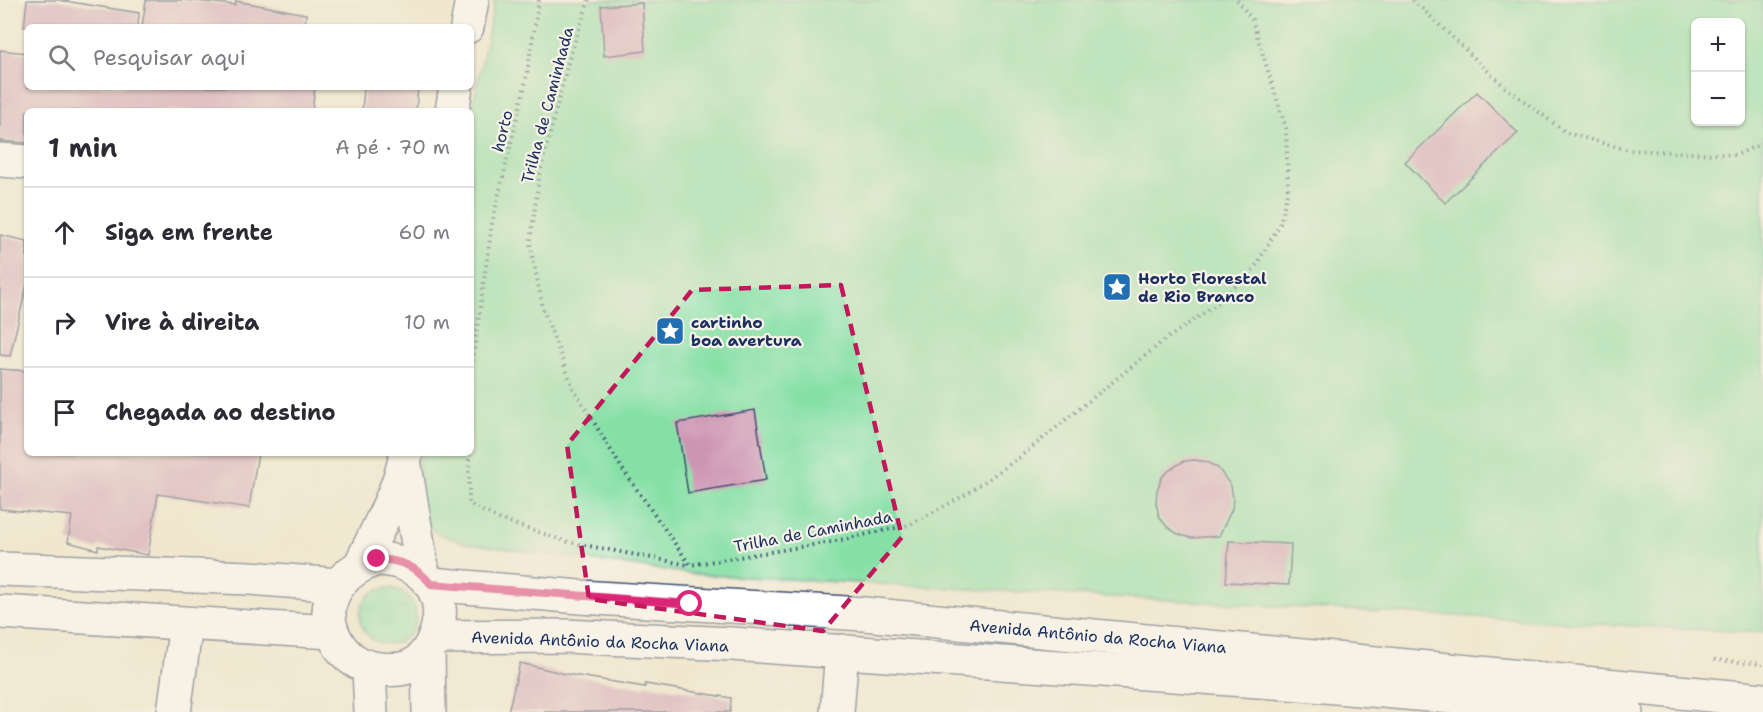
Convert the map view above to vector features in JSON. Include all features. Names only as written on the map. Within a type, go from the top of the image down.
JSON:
[{"type":"main road","points":[[468,24],[472,0]]},
{"type":"main road","points":[[452,108],[456,90]]},
{"type":"main road","points":[[0,160],[24,162]]},
{"type":"main road","points":[[405,459],[349,575],[331,600],[329,616],[332,632],[340,647],[353,660],[369,668],[391,670],[412,666],[431,645]]},
{"type":"main road","points":[[405,459],[427,579],[438,602],[440,620],[431,645],[429,712]]},
{"type":"main road","points":[[0,569],[250,578],[349,575],[377,559],[393,560],[409,565],[427,579]]},
{"type":"main road","name":"Avenida Antônio da Rocha Viana","points":[[427,579],[602,599],[864,614],[1758,699]]},
{"type":"main road","points":[[0,612],[332,632]]},
{"type":"main road","points":[[174,712],[186,624]]},
{"type":"main road","name":"Avenida Antônio da Rocha Viana","points":[[431,645],[564,636],[842,651],[1312,685],[1626,712]]},
{"type":"main road","points":[[837,712],[842,651]]},
{"type":"main road","points":[[369,668],[371,712]]},
{"type":"path","name":"horto","points":[[474,352],[492,223],[525,85],[539,0]]},
{"type":"path","name":"Trilha de Caminhada","points":[[589,0],[568,59],[540,171],[530,243],[543,309],[573,388],[621,467],[690,565],[831,542],[909,525],[965,495],[1020,457],[1162,342],[1214,306],[1254,269],[1280,224],[1288,189],[1286,128],[1252,20],[1237,0]]},
{"type":"path","points":[[1413,0],[1505,87],[1567,133],[1628,150],[1736,155],[1763,143]]},
{"type":"path","points":[[469,456],[469,504],[500,519],[568,542],[690,565]]},
{"type":"path","points":[[1752,663],[1763,664]]},
{"type":"highlighted area","points":[[841,285],[902,537],[823,631],[589,599],[567,445],[692,290]]},
{"type":"green space","name":"Horto Florestal de Rio Branco","points":[[495,0],[1763,0],[1763,633],[693,574],[464,543],[434,532],[417,507],[419,456],[474,456],[472,108]]},
{"type":"green space","points":[[388,588],[399,590],[408,596],[414,605],[416,616],[414,627],[408,636],[399,642],[388,644],[377,642],[368,636],[362,627],[360,616],[362,605],[368,596],[377,590]]},
{"type":"building","points":[[27,0],[58,0],[139,13],[138,24],[24,24]]},
{"type":"building","points":[[146,0],[185,0],[235,5],[236,1],[306,14],[305,24],[142,24]]},
{"type":"building","points":[[642,3],[645,51],[604,56],[601,6]]},
{"type":"building","points":[[0,50],[24,53],[24,90],[315,90],[312,108],[24,108],[24,143],[0,141]]},
{"type":"building","points":[[364,90],[418,90],[416,108],[362,108]]},
{"type":"building","points":[[1477,92],[1518,133],[1445,203],[1405,162]]},
{"type":"building","points":[[0,235],[24,240],[24,297],[10,356],[0,355]]},
{"type":"building","points":[[0,369],[24,371],[24,456],[258,456],[249,508],[158,494],[148,555],[98,546],[98,550],[68,542],[72,516],[0,509]]},
{"type":"building","points":[[755,410],[766,480],[688,493],[677,423]]},
{"type":"building","points":[[1184,461],[1207,462],[1218,468],[1231,486],[1232,509],[1219,536],[1191,538],[1178,534],[1167,527],[1159,516],[1156,503],[1157,490],[1162,477]]},
{"type":"building","points":[[1229,541],[1291,544],[1289,585],[1226,582]]},
{"type":"building","points":[[520,663],[566,674],[731,698],[730,712],[508,712]]},
{"type":"place","name":"Horto Florestal de Rio Branco","points":[[1117,287]]},
{"type":"place","name":"cartinho boa avertura","points":[[670,331]]},
{"type":"route","points":[[377,559],[393,560],[409,565],[423,574],[431,584],[690,604]]}]
